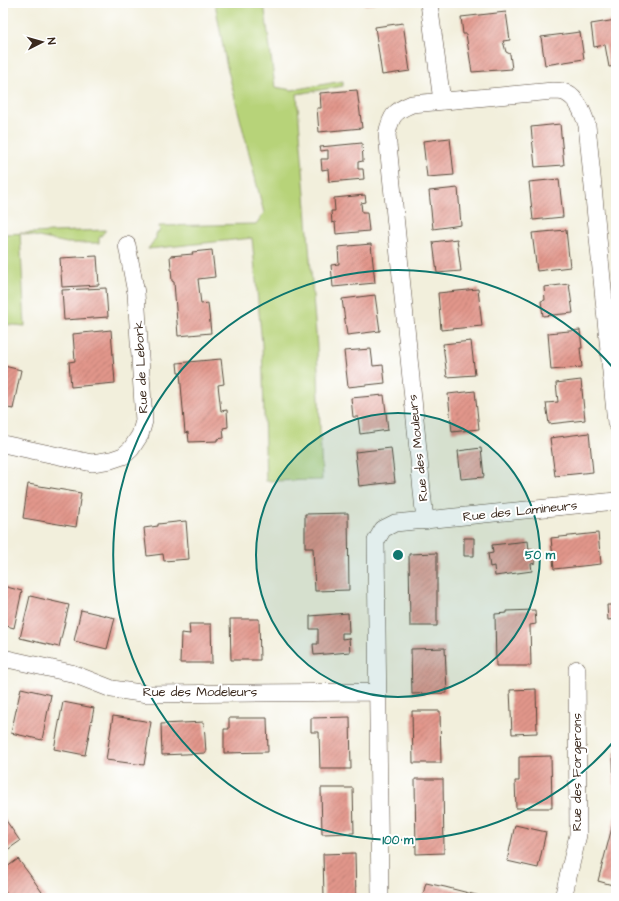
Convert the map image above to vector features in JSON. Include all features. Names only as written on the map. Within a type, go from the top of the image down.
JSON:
[{"type":"street","points":[[429,3],[442,101]]},
{"type":"street","name":"Rue des Mouleurs","points":[[380,898],[376,541],[383,529],[395,523],[425,520],[387,134],[390,122],[395,113],[402,108],[412,104],[553,91],[565,93],[574,99],[581,110],[587,125],[616,423]]},
{"type":"street","name":"Rue de Lebork","points":[[3,444],[92,464],[123,456],[140,435],[144,421],[136,293],[127,245]]},
{"type":"street","name":"Rue des Lamineurs","points":[[425,520],[616,501]]},
{"type":"street","name":"Rue des Modeleurs","points":[[3,658],[71,673],[112,689],[148,694],[377,692]]},
{"type":"street","name":"Rue des Forgerons","points":[[563,898],[578,835],[576,669]]},
{"type":"green space","points":[[215,3],[264,3],[275,87],[292,90],[343,81],[343,86],[297,94],[317,347],[322,480],[266,481],[262,344],[252,238],[148,249],[156,238],[156,234],[160,231],[159,226],[256,224],[264,213],[226,63]]},
{"type":"green space","points":[[106,230],[99,238],[99,243],[67,243],[21,233]]},
{"type":"green space","points":[[20,233],[25,326],[3,324],[3,234]]},
{"type":"building","points":[[365,3],[376,3],[376,4],[365,5]]},
{"type":"building","points":[[506,12],[510,40],[503,41],[506,52],[510,54],[512,69],[472,72],[466,34],[463,34],[461,17]]},
{"type":"building","points":[[616,20],[616,66],[609,67],[605,45],[594,47],[591,24]]},
{"type":"building","points":[[403,23],[410,71],[382,75],[375,27]]},
{"type":"building","points":[[580,32],[584,59],[545,65],[541,37]]},
{"type":"building","points":[[357,90],[362,128],[319,132],[317,108],[321,108],[320,93]]},
{"type":"building","points":[[560,124],[564,165],[535,167],[531,127]]},
{"type":"building","points":[[450,138],[454,175],[427,177],[423,141]]},
{"type":"building","points":[[362,143],[363,161],[358,162],[358,169],[363,169],[364,179],[329,182],[328,169],[322,170],[321,159],[328,159],[328,150],[321,151],[320,147]]},
{"type":"building","points":[[559,179],[563,217],[533,220],[529,182]]},
{"type":"building","points":[[458,188],[461,225],[433,229],[429,191]]},
{"type":"building","points":[[365,195],[366,202],[361,203],[362,212],[367,212],[369,231],[336,234],[335,222],[332,223],[331,211],[335,211],[334,198]]},
{"type":"building","points":[[566,230],[570,267],[537,271],[532,233]]},
{"type":"building","points":[[457,239],[461,271],[437,273],[433,242]]},
{"type":"building","points":[[371,244],[375,283],[333,287],[331,265],[339,264],[338,247]]},
{"type":"building","points":[[212,250],[215,277],[198,279],[201,304],[208,303],[211,333],[178,336],[174,282],[172,281],[170,256],[193,254],[192,252]]},
{"type":"building","points":[[97,256],[99,285],[62,287],[60,258]]},
{"type":"building","points":[[569,284],[573,313],[543,316],[541,301],[545,300],[544,287]]},
{"type":"building","points":[[106,288],[108,317],[64,320],[62,290]]},
{"type":"building","points":[[478,289],[482,326],[441,330],[438,293]]},
{"type":"building","points":[[375,295],[380,331],[347,335],[342,299]]},
{"type":"building","points":[[111,330],[115,383],[71,387],[69,362],[75,361],[73,334]]},
{"type":"building","points":[[580,330],[582,367],[551,370],[548,333]]},
{"type":"building","points":[[471,341],[475,375],[447,377],[443,344]]},
{"type":"building","points":[[371,349],[373,366],[383,365],[385,383],[348,387],[344,351]]},
{"type":"building","points":[[221,359],[224,384],[218,385],[221,411],[227,410],[228,427],[223,428],[224,438],[217,439],[217,441],[189,442],[188,432],[185,433],[180,373],[178,373],[177,363]]},
{"type":"building","points":[[4,366],[21,370],[13,409],[3,407]]},
{"type":"building","points":[[581,380],[585,420],[549,424],[546,403],[558,402],[556,383]]},
{"type":"building","points":[[475,391],[479,429],[452,432],[448,394]]},
{"type":"building","points":[[384,395],[388,430],[360,434],[358,417],[353,417],[351,398]]},
{"type":"building","points":[[589,433],[593,472],[555,476],[550,438]]},
{"type":"building","points":[[391,448],[395,482],[359,486],[355,452]]},
{"type":"building","points":[[481,448],[484,477],[461,479],[458,451]]},
{"type":"building","points":[[28,484],[81,493],[76,527],[23,518]]},
{"type":"building","points":[[348,513],[349,590],[315,591],[313,548],[305,548],[305,514]]},
{"type":"building","points":[[186,521],[189,559],[164,561],[163,554],[147,556],[144,528],[158,526],[158,524]]},
{"type":"building","points":[[598,533],[601,564],[554,569],[551,538]]},
{"type":"building","points":[[464,538],[474,538],[474,556],[464,556]]},
{"type":"building","points":[[528,541],[529,550],[534,550],[535,563],[531,564],[532,571],[495,576],[494,566],[490,567],[488,554],[493,553],[492,545]]},
{"type":"building","points":[[437,553],[437,626],[410,626],[409,554]]},
{"type":"building","points":[[3,586],[22,591],[14,628],[3,625]]},
{"type":"building","points":[[30,596],[69,605],[59,647],[20,638]]},
{"type":"building","points":[[607,605],[616,605],[616,619],[608,620]]},
{"type":"building","points":[[81,610],[115,618],[107,649],[74,641]]},
{"type":"building","points":[[535,610],[536,624],[530,625],[531,666],[496,666],[495,614],[507,613],[507,611]]},
{"type":"building","points":[[348,613],[349,633],[342,633],[342,639],[349,638],[350,652],[314,655],[313,644],[318,644],[318,629],[310,629],[310,616]]},
{"type":"building","points":[[230,619],[259,619],[260,660],[231,660]]},
{"type":"building","points":[[189,624],[211,624],[212,663],[180,663],[181,633],[190,634]]},
{"type":"building","points":[[445,648],[447,693],[412,694],[411,649]]},
{"type":"building","points":[[21,688],[51,695],[42,740],[11,733]]},
{"type":"building","points":[[536,689],[537,733],[512,734],[510,690]]},
{"type":"building","points":[[63,702],[94,708],[85,755],[54,749]]},
{"type":"building","points":[[412,711],[440,711],[441,763],[413,763]]},
{"type":"building","points":[[113,716],[151,722],[144,765],[106,760]]},
{"type":"building","points":[[350,717],[351,769],[320,769],[319,732],[311,732],[311,718]]},
{"type":"building","points":[[229,718],[267,718],[268,752],[224,753],[224,729],[229,729]]},
{"type":"building","points":[[204,722],[206,753],[162,755],[161,724]]},
{"type":"building","points":[[616,752],[616,793],[614,791],[613,754]]},
{"type":"building","points":[[551,756],[552,808],[516,808],[515,781],[519,781],[519,757]]},
{"type":"building","points":[[415,779],[443,779],[444,853],[416,854]]},
{"type":"building","points":[[321,788],[353,788],[354,833],[322,834]]},
{"type":"building","points":[[616,816],[616,886],[598,881]]},
{"type":"building","points":[[5,819],[20,841],[3,853],[3,820]]},
{"type":"building","points":[[515,825],[546,832],[538,868],[507,861]]},
{"type":"building","points":[[355,853],[356,898],[324,898],[323,854]]},
{"type":"building","points":[[18,859],[46,898],[9,898],[3,889],[3,870]]},
{"type":"building","points":[[426,883],[445,887],[488,898],[422,898]]}]
